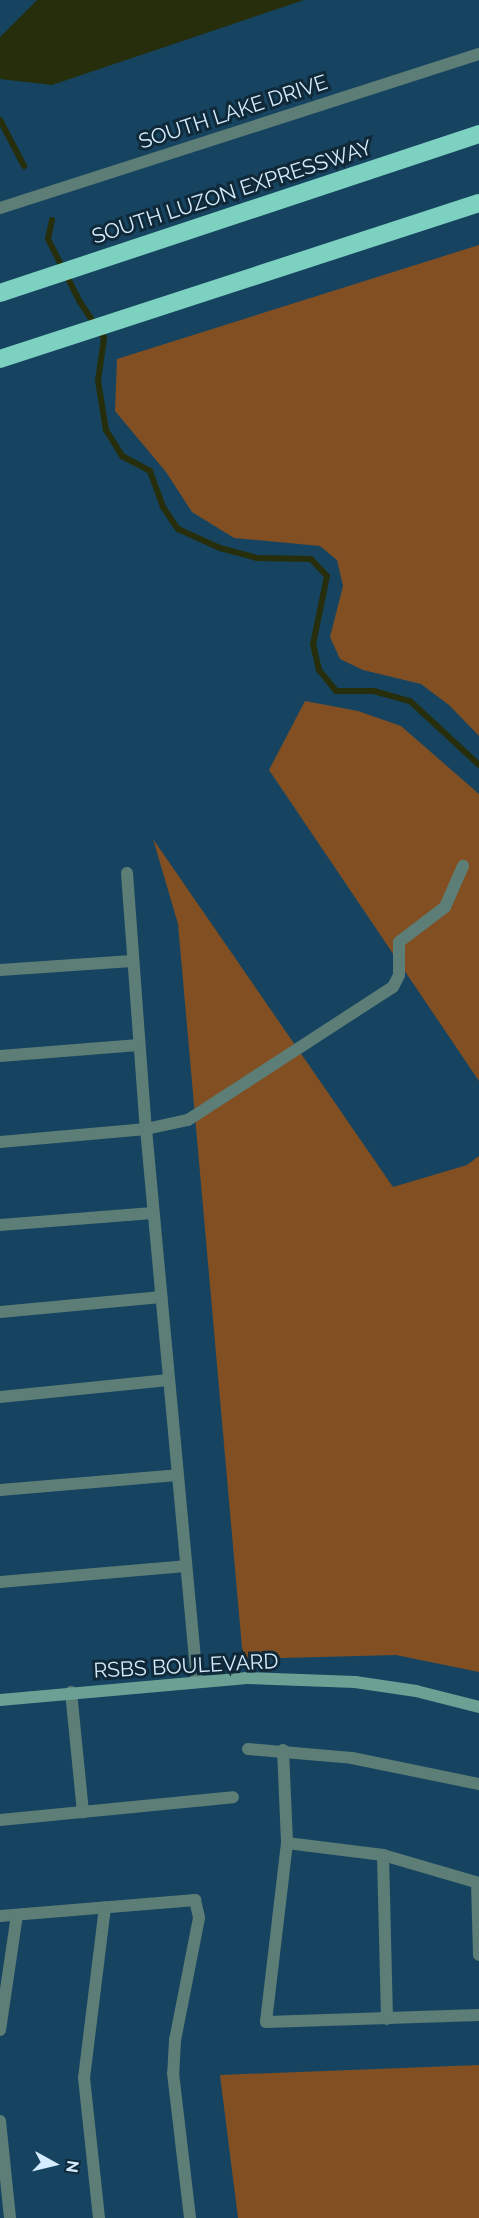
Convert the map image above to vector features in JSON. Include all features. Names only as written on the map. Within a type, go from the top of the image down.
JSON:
[{"type":"highway","name":"SOUTH LUZON EXPRESSWAY","points":[[0,293],[479,134]]},
{"type":"highway","points":[[0,359],[479,203]]},
{"type":"street","name":"SOUTH LAKE DRIVE","points":[[0,208],[479,54]]},
{"type":"street","points":[[0,1142],[146,1129],[188,1120],[393,987],[399,975],[399,942],[445,907],[463,866]]},
{"type":"street","points":[[127,873],[153,1213],[197,1681]]},
{"type":"street","points":[[0,970],[132,961]]},
{"type":"street","points":[[0,1056],[139,1045]]},
{"type":"street","points":[[0,1225],[153,1213]]},
{"type":"street","points":[[0,1312],[161,1297]]},
{"type":"street","points":[[0,1397],[168,1380]]},
{"type":"street","points":[[0,1490],[177,1475]]},
{"type":"street","points":[[0,1582],[185,1566]]},
{"type":"street","name":"RSBS BOULEVARD","points":[[0,1700],[247,1678],[355,1682],[416,1691],[479,1707]]},
{"type":"street","points":[[71,1692],[82,1812]]},
{"type":"street","points":[[248,1749],[283,1750],[411,1768],[479,1784]]},
{"type":"street","points":[[283,1750],[287,1843],[266,2022],[479,2015]]},
{"type":"street","points":[[0,1820],[233,1797]]},
{"type":"street","points":[[287,1843],[383,1855],[478,1883],[479,1955]]},
{"type":"street","points":[[383,1855],[387,2019]]},
{"type":"street","points":[[0,1916],[187,1898],[195,1900],[199,1908],[175,2040],[173,2073],[190,2218]]},
{"type":"street","points":[[99,2218],[84,2078],[105,1907]]},
{"type":"street","points":[[0,2030],[2,1997],[17,1915]]},
{"type":"street","points":[[0,2121],[2,2164],[10,2218]]},
{"type":"shaded area","points":[[37,0],[304,0],[52,85],[0,79],[0,37]]},
{"type":"shaded area","points":[[479,245],[479,736],[449,705],[421,684],[363,670],[340,659],[330,637],[343,586],[337,560],[320,546],[234,538],[192,512],[166,472],[115,411],[117,359]]},
{"type":"shaded area","points":[[305,701],[358,711],[401,726],[479,794],[479,1081],[269,770]]},
{"type":"shaded area","points":[[153,839],[393,1187],[467,1165],[479,1156],[479,1672],[396,1655],[243,1659],[178,924]]},
{"type":"shaded area","points":[[479,2065],[479,2218],[238,2218],[220,2075]]},
{"type":"waterway","points":[[0,120],[24,166]]},
{"type":"waterway","points":[[52,220],[48,239],[80,302],[104,338],[98,381],[106,430],[122,456],[150,471],[163,507],[178,529],[220,548],[257,558],[311,559],[327,576],[313,644],[319,670],[336,691],[374,691],[410,701],[479,765]]}]
